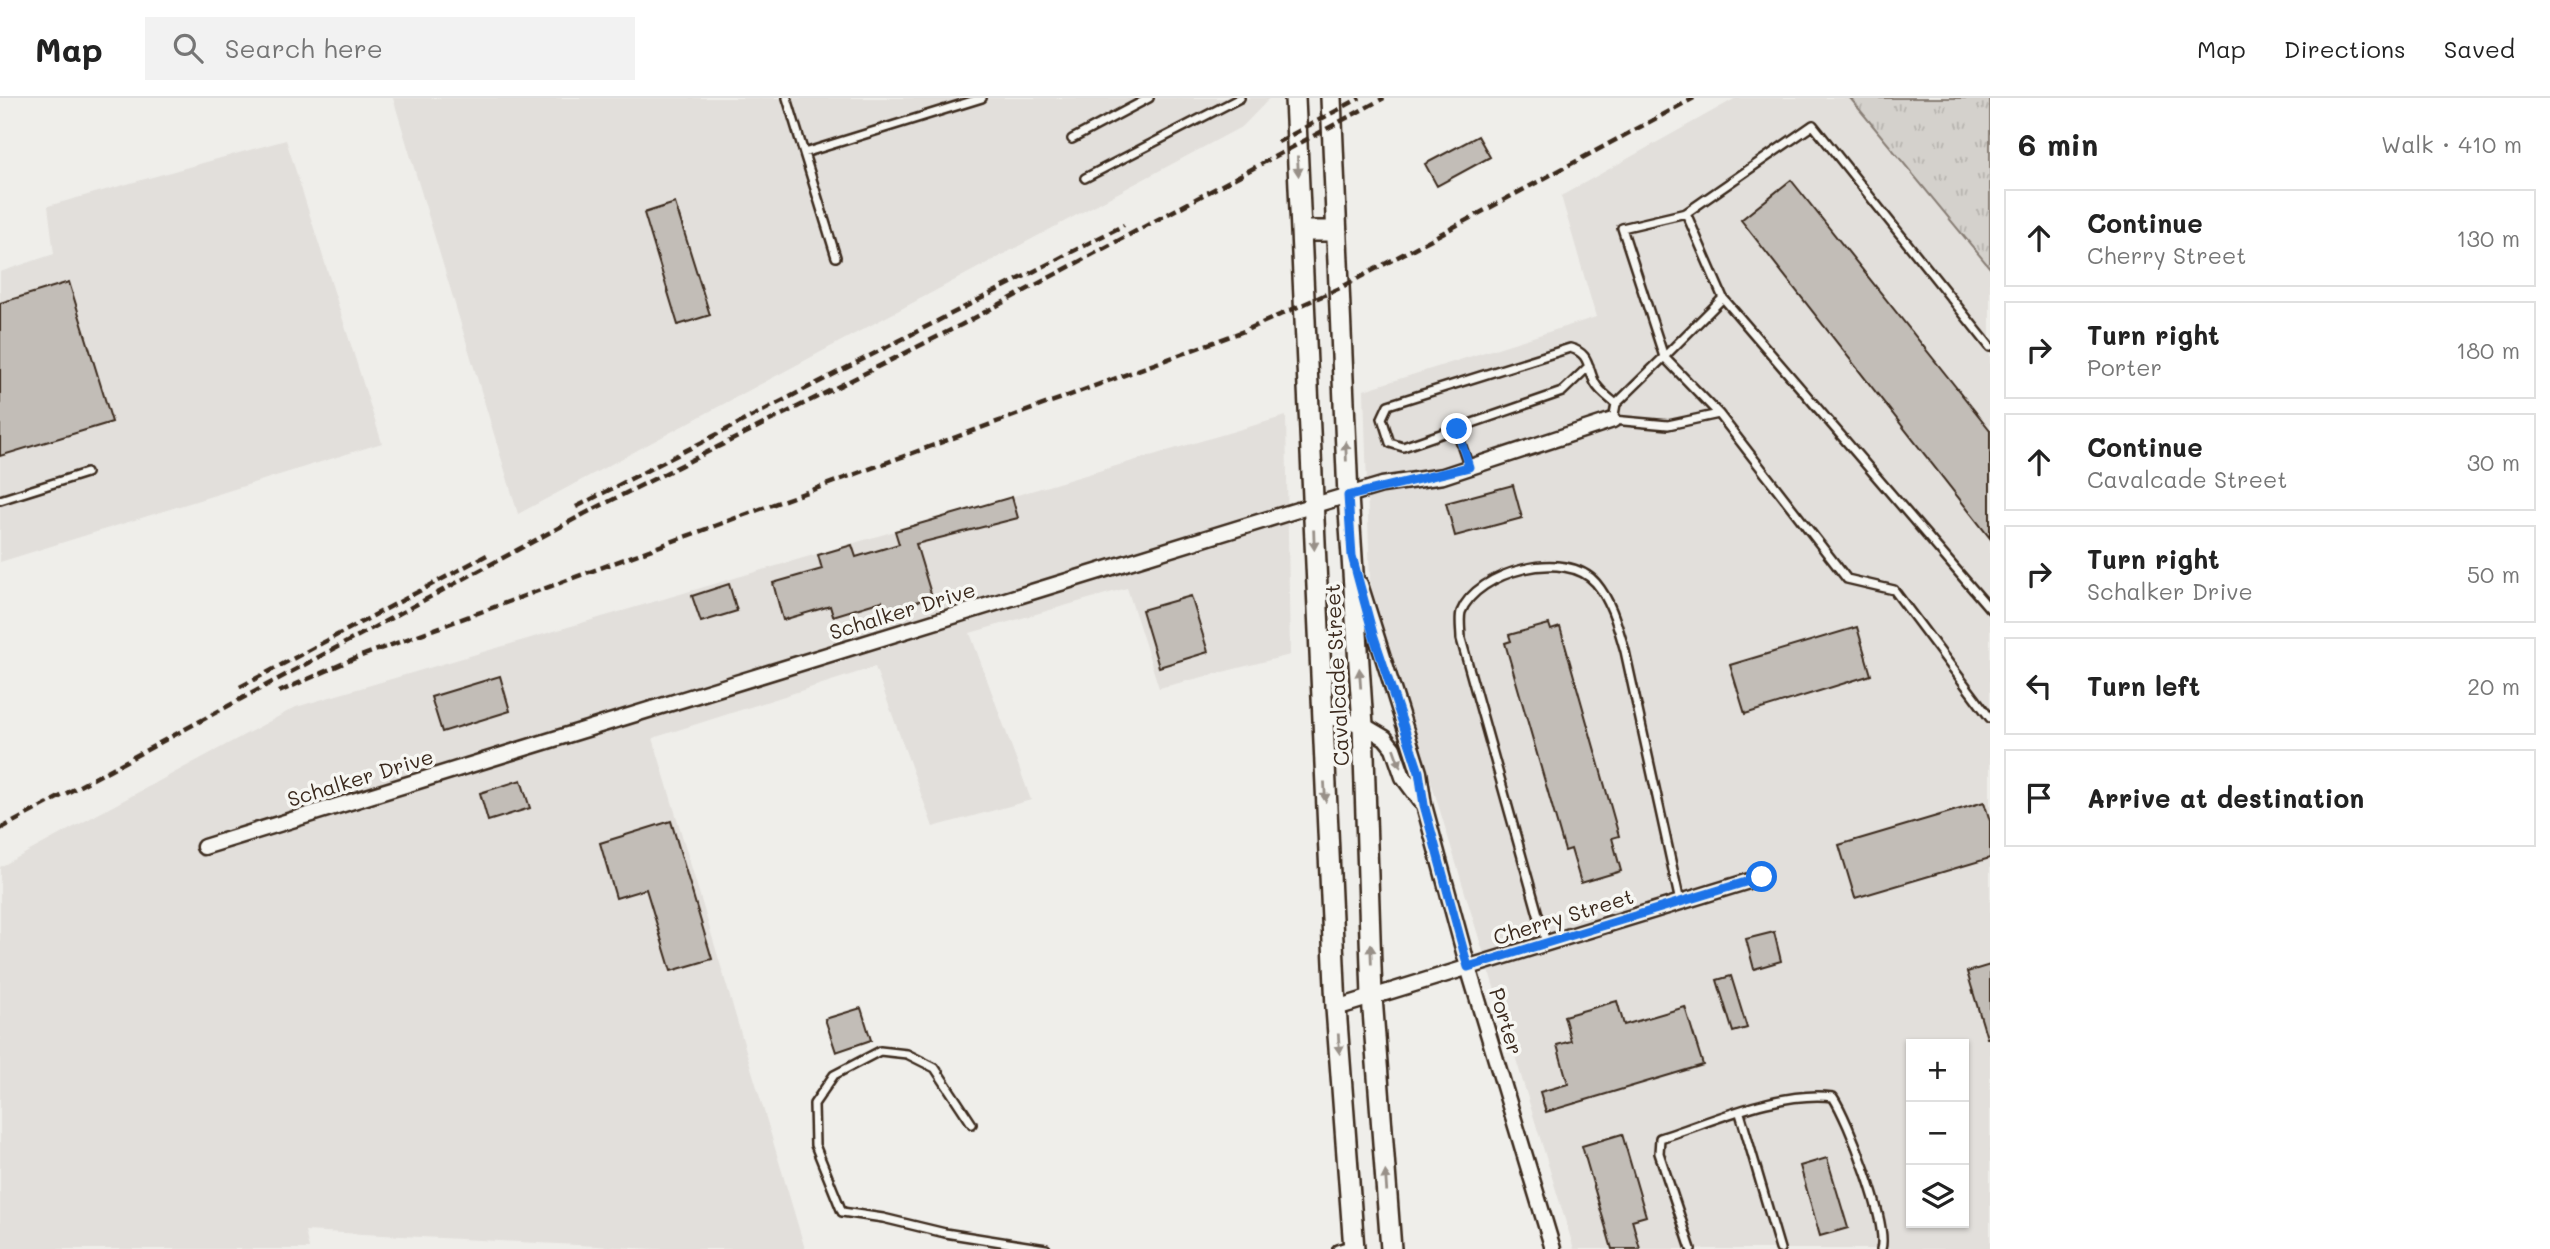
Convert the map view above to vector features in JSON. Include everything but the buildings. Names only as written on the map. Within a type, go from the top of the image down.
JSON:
[{"type":"main road","name":"Cavalcade Street","points":[[1295,98],[1321,715],[1348,1247]]},
{"type":"main road","name":"Cavalcade Street","points":[[1331,98],[1348,496],[1363,725],[1372,997],[1391,1249]]},
{"type":"main road","points":[[1301,231],[1337,231]]},
{"type":"street","name":"Schalker Drive","points":[[204,847],[1312,506],[1469,467],[1613,420]]},
{"type":"street","name":"Porter","points":[[1352,556],[1373,634],[1419,772],[1424,805],[1468,967],[1553,1249]]},
{"type":"street","name":"Porter","points":[[1321,715],[1363,725],[1385,738],[1394,748],[1403,777],[1424,805]]},
{"type":"street","name":"Cherry Street","points":[[1336,1008],[1762,877]]},
{"type":"lane","points":[[788,98],[836,257]]},
{"type":"lane","points":[[804,153],[982,98]]},
{"type":"lane","points":[[1072,139],[1149,98]]},
{"type":"lane","points":[[1085,178],[1240,98]]},
{"type":"lane","points":[[1990,347],[1813,125],[1686,213],[1622,228],[1664,357],[1719,414],[1847,579],[1894,590],[1990,718]]},
{"type":"lane","points":[[1686,213],[1723,298],[1990,609]]},
{"type":"lane","points":[[1719,414],[1668,425],[1613,420],[1616,404],[1723,298]]},
{"type":"lane","points":[[1589,366],[1562,392],[1457,429],[1396,447],[1390,443],[1383,411],[1388,405],[1570,348],[1581,351],[1589,366],[1596,386],[1616,404]]},
{"type":"lane","points":[[1457,429],[1469,467]]},
{"type":"lane","points":[[0,500],[86,473]]},
{"type":"lane","points":[[1546,943],[1461,639],[1461,613],[1473,595],[1491,580],[1514,572],[1544,565],[1573,568],[1595,581],[1612,611],[1625,651],[1680,902]]},
{"type":"lane","points":[[972,1124],[935,1068],[907,1054],[880,1051],[834,1074],[814,1104],[815,1145],[842,1212],[883,1218],[945,1233],[1045,1249]]},
{"type":"lane","points":[[1691,1249],[1659,1153],[1660,1138],[1786,1098],[1814,1094],[1833,1097],[1844,1114],[1884,1235],[1881,1249]]},
{"type":"lane","points":[[1740,1113],[1780,1249]]},
{"type":"shaded area","points":[[393,98],[1270,98],[1243,126],[518,514]]},
{"type":"shaded area","points":[[1736,98],[1850,98],[1990,268],[1990,1249],[1574,1249],[1370,582],[1364,390],[1596,317],[1561,196]]},
{"type":"shaded area","points":[[286,140],[382,443],[0,562],[0,272],[54,254],[48,206]]},
{"type":"shaded area","points":[[1286,416],[1290,655],[1159,688],[1127,588],[970,633],[1031,800],[933,827],[875,667],[653,738],[805,1249],[654,1249],[305,1231],[309,1249],[0,1249],[0,867],[296,707]]},
{"type":"green space","points":[[1850,98],[1990,98],[1990,268]]},
{"type":"railway","points":[[1278,142],[1360,98]]},
{"type":"railway","points":[[0,829],[584,514],[961,325],[1384,98]]},
{"type":"railway","points":[[279,692],[353,659],[1244,331],[1340,288],[1694,98]]},
{"type":"railway","points":[[576,507],[1124,225]]},
{"type":"railway","points":[[240,687],[487,555]]},
{"type":"route","points":[[1457,429],[1469,467],[1443,476],[1382,485],[1348,496],[1352,556],[1373,634],[1419,772],[1424,805],[1468,967],[1762,877]]}]
